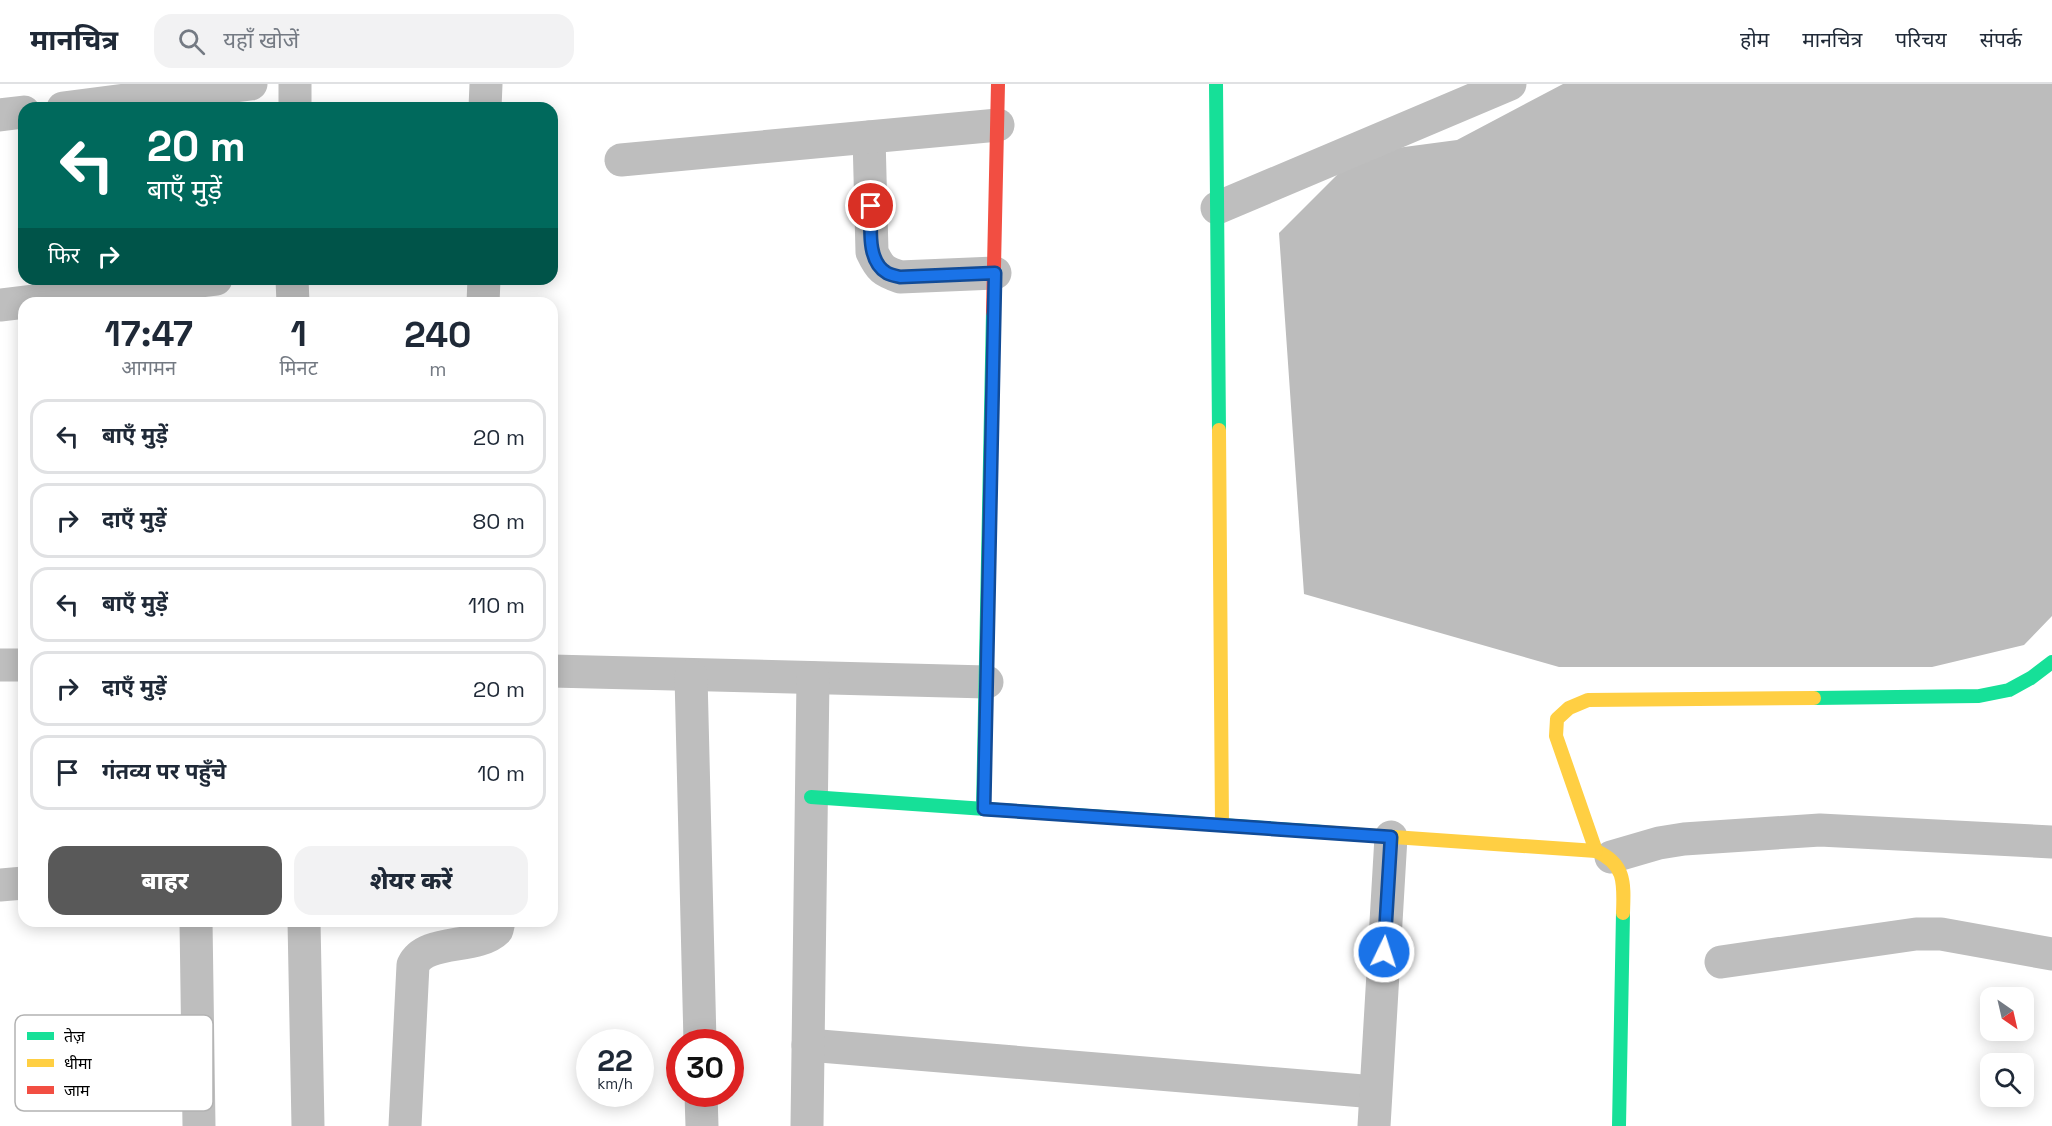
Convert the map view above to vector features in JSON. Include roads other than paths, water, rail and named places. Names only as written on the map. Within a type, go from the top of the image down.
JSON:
[{"type":"street","points":[[81,102],[105,94],[251,84]]},
{"type":"street","points":[[295,84],[295,102]]},
{"type":"street","points":[[486,84],[486,102]]},
{"type":"street","points":[[984,809],[998,84]]},
{"type":"street","points":[[1216,84],[1222,825]]},
{"type":"street","points":[[1217,208],[1510,84]]},
{"type":"street","points":[[0,115],[18,113]]},
{"type":"street","points":[[621,160],[998,125]]},
{"type":"street","points":[[869,137],[872,252],[878,266],[886,273],[900,277],[995,273]]},
{"type":"street","points":[[66,297],[166,285]]},
{"type":"street","points":[[0,305],[18,303]]},
{"type":"street","points":[[1619,1126],[1624,886],[1620,867],[1604,854],[1556,736],[1557,719],[1569,708],[1588,700],[1979,696],[2009,690],[2031,678],[2052,662]]},
{"type":"street","points":[[0,665],[18,665]]},
{"type":"street","points":[[558,671],[987,682]]},
{"type":"street","points":[[692,676],[700,1029]]},
{"type":"street","points":[[807,1126],[813,678]]},
{"type":"street","points":[[812,797],[1604,854],[1684,839],[1820,830],[2052,842]]},
{"type":"street","points":[[1374,1126],[1391,837]]},
{"type":"street","points":[[0,885],[18,884]]},
{"type":"street","points":[[196,927],[197,1015]]},
{"type":"street","points":[[304,927],[308,1126]]},
{"type":"street","points":[[405,1126],[413,965],[416,958],[427,951],[486,937],[497,930],[498,927]]},
{"type":"street","points":[[1721,962],[1916,934],[1941,934],[2052,954]]},
{"type":"street","points":[[808,1045],[1375,1092]]},
{"type":"street","points":[[701,1107],[702,1126]]},
{"type":"street","points":[[199,1111],[199,1126]]}]
